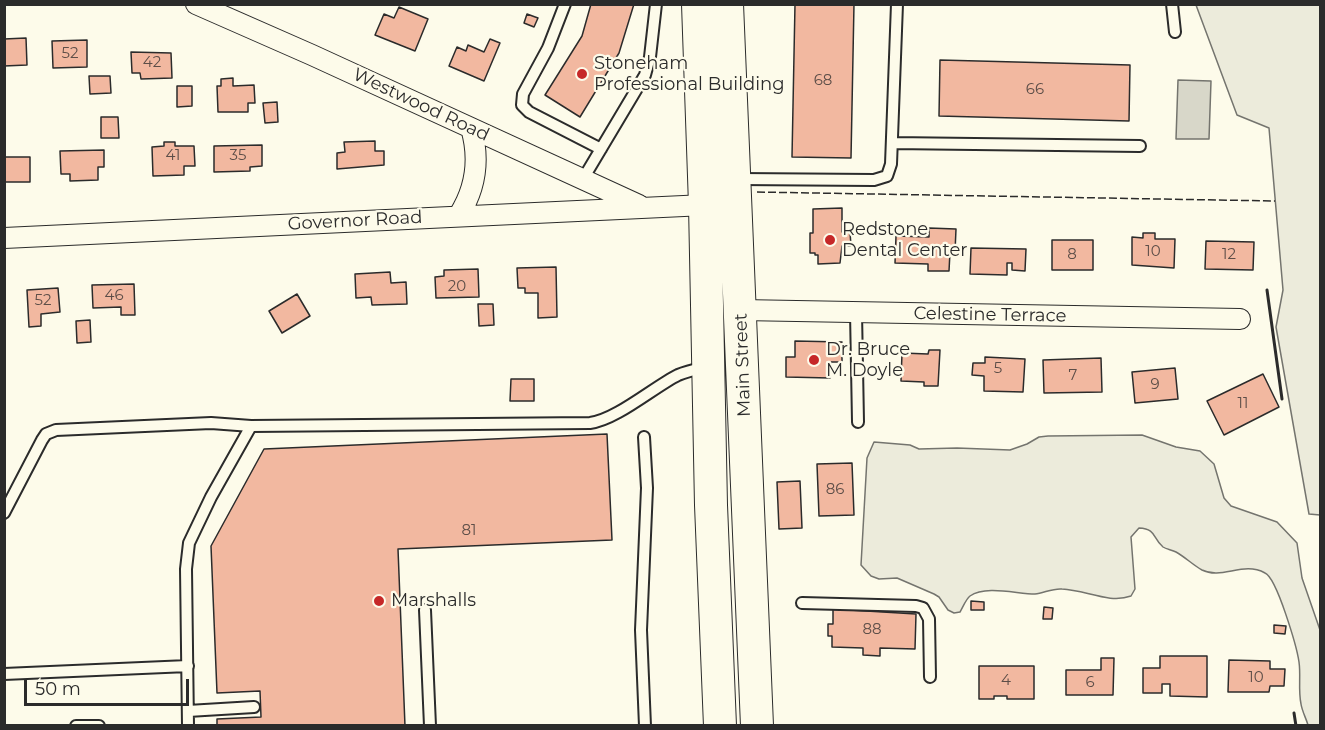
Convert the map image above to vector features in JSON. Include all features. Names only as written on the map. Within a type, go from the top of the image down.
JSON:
[{"type":"main road","name":"Main Street","points":[[698,4],[711,505],[720,726]]},
{"type":"main road","name":"Main Street","points":[[727,4],[757,726]]},
{"type":"street","name":"Westwood Road","points":[[196,4],[644,207]]},
{"type":"street","points":[[459,215],[474,183],[476,145],[471,128]]},
{"type":"street","name":"Governor Road","points":[[4,238],[705,205]]},
{"type":"street","name":"Celestine Terrace","points":[[741,310],[1240,319]]},
{"type":"lane","points":[[565,4],[548,48],[523,94],[522,105],[528,112],[601,148]]},
{"type":"lane","points":[[583,179],[648,69],[657,4]]},
{"type":"lane","points":[[735,179],[879,179],[887,176],[890,170],[892,143],[897,4]]},
{"type":"lane","points":[[1172,4],[1175,32]]},
{"type":"lane","points":[[892,143],[1140,146]]},
{"type":"lane","points":[[856,312],[858,422]]},
{"type":"lane","points":[[4,513],[42,440],[52,430],[211,423],[251,426],[590,423],[599,421],[642,398],[679,374],[709,366]]},
{"type":"lane","points":[[188,726],[186,569],[189,543],[211,497],[251,426]]},
{"type":"lane","points":[[644,437],[647,488],[641,630],[645,726]]},
{"type":"lane","points":[[802,603],[923,608],[929,619],[930,677]]},
{"type":"lane","points":[[424,610],[430,726]]},
{"type":"lane","points":[[4,674],[188,666]]},
{"type":"lane","points":[[188,711],[254,707]]},
{"type":"lane","points":[[76,726],[99,726]]},
{"type":"shaded area","points":[[1196,5],[1320,5],[1320,515],[1309,514],[1276,327],[1283,290],[1269,128],[1237,115]]},
{"type":"shaded area","points":[[1178,80],[1211,81],[1209,139],[1176,139]]},
{"type":"shaded area","points":[[1142,435],[1176,447],[1200,451],[1214,464],[1224,498],[1231,506],[1277,522],[1297,543],[1302,578],[1320,630],[1320,725],[1308,725],[1303,712],[1297,654],[1286,614],[1270,578],[1265,573],[1249,569],[1217,573],[1202,570],[1176,552],[1163,547],[1149,530],[1139,528],[1131,537],[1135,589],[1131,596],[1123,598],[1106,598],[1062,589],[1035,594],[984,591],[970,596],[960,612],[954,613],[948,610],[934,594],[897,578],[879,579],[871,576],[861,565],[867,458],[874,442],[910,445],[919,449],[1010,450],[1039,437]]},
{"type":"building","name":"Stoneham Professional Building","points":[[591,4],[634,4],[619,53],[580,117],[545,95],[582,36]]},
{"type":"building","points":[[795,4],[854,4],[851,158],[792,157]]},
{"type":"building","points":[[399,7],[428,19],[415,51],[375,35],[384,14],[394,18]]},
{"type":"building","points":[[527,14],[538,18],[534,27],[524,23]]},
{"type":"building","points":[[26,38],[27,65],[4,66],[4,39]]},
{"type":"building","points":[[490,39],[500,43],[484,81],[449,66],[457,47],[466,51],[468,45],[484,52]]},
{"type":"building","points":[[87,40],[87,67],[53,68],[52,41]]},
{"type":"building","points":[[131,52],[171,53],[172,78],[141,79],[140,73],[132,73]]},
{"type":"building","points":[[940,60],[1130,65],[1129,121],[939,116]]},
{"type":"building","points":[[89,76],[110,76],[111,93],[90,94]]},
{"type":"building","points":[[233,78],[233,86],[254,85],[255,103],[248,103],[248,112],[218,112],[217,86],[221,86],[221,79]]},
{"type":"building","points":[[177,86],[192,86],[192,106],[177,107]]},
{"type":"building","points":[[277,102],[278,122],[265,123],[263,103]]},
{"type":"building","points":[[101,117],[118,117],[119,138],[101,138]]},
{"type":"building","points":[[375,141],[375,151],[384,151],[384,165],[337,169],[337,153],[345,152],[344,142]]},
{"type":"building","points":[[164,142],[175,142],[175,146],[194,146],[195,166],[184,166],[184,175],[153,176],[152,147],[164,146]]},
{"type":"building","points":[[262,145],[262,166],[250,167],[250,171],[214,172],[214,146]]},
{"type":"building","points":[[104,150],[104,167],[98,167],[98,180],[70,181],[70,174],[61,174],[60,151]]},
{"type":"building","points":[[4,157],[30,157],[30,182],[4,182]]},
{"type":"building","name":"Redstone Dental Center","points":[[842,208],[842,232],[850,232],[851,246],[842,246],[840,263],[818,264],[818,255],[810,253],[813,209]]},
{"type":"building","points":[[929,228],[956,229],[955,252],[950,252],[949,271],[928,271],[928,264],[895,263],[896,236],[929,237]]},
{"type":"building","points":[[1143,233],[1155,233],[1155,239],[1175,239],[1174,268],[1132,265],[1132,237],[1143,238]]},
{"type":"building","points":[[1052,240],[1093,240],[1093,270],[1052,270]]},
{"type":"building","points":[[1206,241],[1254,242],[1253,270],[1205,269]]},
{"type":"building","points":[[971,248],[1026,249],[1025,271],[1012,270],[1012,263],[1007,263],[1007,275],[970,274]]},
{"type":"building","points":[[556,267],[557,317],[538,318],[538,293],[525,293],[525,288],[518,288],[517,268]]},
{"type":"building","points":[[478,269],[479,297],[436,298],[435,277],[444,276],[444,270]]},
{"type":"building","points":[[390,272],[391,283],[406,282],[407,304],[372,305],[371,297],[356,298],[355,274]]},
{"type":"building","points":[[134,284],[135,315],[121,315],[121,307],[93,308],[92,285]]},
{"type":"building","points":[[58,288],[60,312],[41,314],[41,326],[29,327],[27,290]]},
{"type":"building","points":[[297,294],[310,316],[282,333],[269,311]]},
{"type":"building","points":[[478,304],[493,304],[494,325],[479,326]]},
{"type":"building","points":[[90,320],[91,342],[77,343],[76,321]]},
{"type":"building","name":"Dr. Bruce M. Doyle","points":[[795,341],[842,342],[842,362],[831,362],[830,378],[786,377],[786,357],[795,357]]},
{"type":"building","points":[[929,350],[940,350],[938,386],[924,386],[924,382],[901,381],[902,353],[928,354]]},
{"type":"building","points":[[985,357],[1025,359],[1023,392],[984,391],[984,376],[972,375],[973,363],[985,363]]},
{"type":"building","points":[[1101,358],[1102,392],[1044,393],[1043,360]]},
{"type":"building","points":[[1175,368],[1178,399],[1135,403],[1132,372]]},
{"type":"building","points":[[1263,374],[1279,407],[1224,435],[1207,401]]},
{"type":"building","points":[[511,379],[534,379],[534,401],[510,401]]},
{"type":"building","points":[[607,434],[612,540],[398,549],[405,726],[217,726],[217,719],[261,717],[260,691],[217,693],[211,546],[264,449]]},
{"type":"building","points":[[852,463],[854,515],[819,516],[817,464]]},
{"type":"building","points":[[800,481],[802,528],[779,529],[777,482]]},
{"type":"building","points":[[971,601],[984,602],[984,610],[971,610]]},
{"type":"building","points":[[1044,607],[1053,608],[1052,619],[1043,619]]},
{"type":"building","points":[[833,609],[916,614],[915,649],[880,648],[880,656],[863,655],[863,648],[832,647],[832,636],[828,636],[828,624],[833,624]]},
{"type":"building","points":[[1274,625],[1286,626],[1285,634],[1274,633]]},
{"type":"building","points":[[1160,656],[1207,656],[1207,697],[1170,696],[1170,684],[1162,684],[1162,693],[1143,693],[1143,668],[1160,668]]},
{"type":"building","points":[[1101,658],[1114,658],[1113,695],[1066,695],[1066,670],[1101,670]]},
{"type":"building","points":[[1229,660],[1270,661],[1270,669],[1285,669],[1284,686],[1270,686],[1269,692],[1228,692]]},
{"type":"building","points":[[979,666],[1034,666],[1034,699],[1007,699],[1007,696],[994,696],[994,699],[979,699]]},
{"type":"fence","points":[[757,192],[1275,201]]},
{"type":"wall","points":[[1267,290],[1282,399]]},
{"type":"wall","points":[[1294,713],[1296,726]]},
{"type":"place","name":"Stoneham Professional Building","points":[[582,74]]},
{"type":"place","name":"Redstone Dental Center","points":[[830,240]]},
{"type":"place","name":"Dr. Bruce M. Doyle","points":[[814,360]]},
{"type":"place","name":"Marshalls","points":[[379,601]]}]
